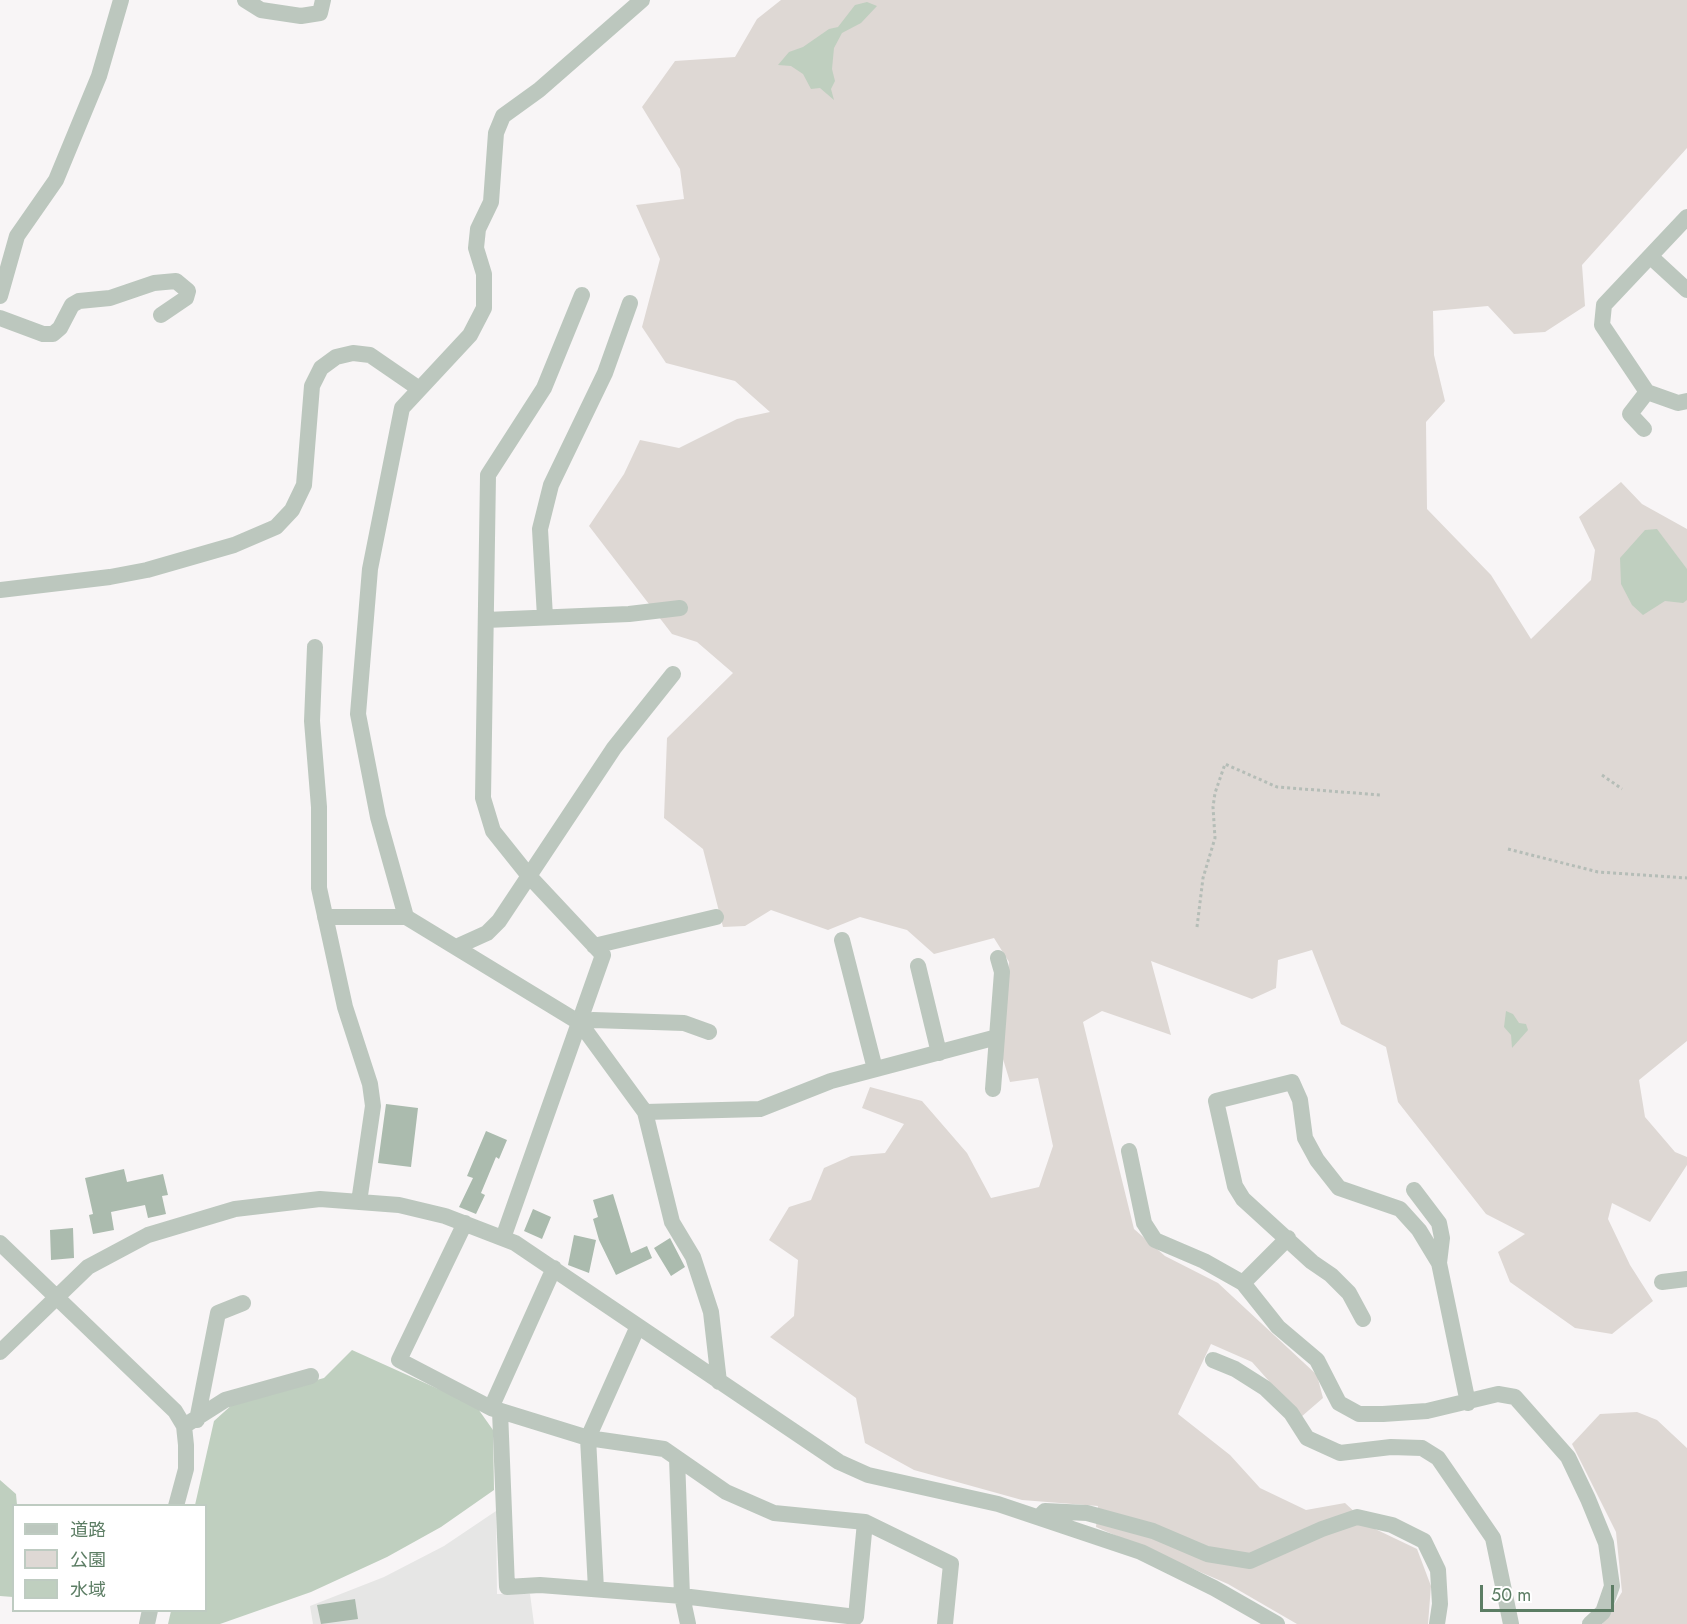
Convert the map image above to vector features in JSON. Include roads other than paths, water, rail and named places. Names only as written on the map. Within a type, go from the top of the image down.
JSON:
[{"type":"street","points":[[0,296],[18,236],[56,180],[99,76],[121,0]]},
{"type":"street","points":[[245,0],[261,10],[301,16],[320,13],[323,0]]},
{"type":"street","points":[[406,917],[378,817],[358,714],[370,569],[402,408],[418,388],[470,336],[484,308],[484,274],[476,248],[478,229],[491,202],[496,133],[503,116],[539,90],[642,0]]},
{"type":"street","points":[[1687,217],[1604,305],[1602,325],[1647,392],[1678,403],[1687,401]]},
{"type":"street","points":[[1651,257],[1687,290]]},
{"type":"street","points":[[0,318],[43,334],[53,334],[60,328],[72,305],[79,301],[110,298],[154,282],[176,281],[188,291],[186,298],[161,315]]},
{"type":"street","points":[[502,1238],[603,955],[529,876],[493,831],[483,798],[488,475],[544,388],[582,295]]},
{"type":"street","points":[[546,617],[540,528],[551,485],[605,373],[630,303]]},
{"type":"street","points":[[0,590],[110,578],[147,570],[234,545],[276,527],[292,510],[304,485],[312,386],[321,368],[336,357],[353,353],[370,355],[418,388]]},
{"type":"street","points":[[1644,429],[1630,414],[1647,392]]},
{"type":"street","points":[[486,620],[629,614],[680,608]]},
{"type":"street","points":[[315,647],[312,721],[319,807],[319,888],[345,1008],[370,1084],[373,1106],[359,1202]]},
{"type":"street","points":[[456,947],[487,933],[499,921],[614,748],[673,674]]},
{"type":"street","points":[[326,917],[406,917],[580,1023],[645,1112],[672,1222],[693,1257],[711,1312],[719,1382]]},
{"type":"street","points":[[594,946],[716,917]]},
{"type":"street","points":[[843,940],[875,1069]]},
{"type":"street","points":[[993,1089],[1002,972],[998,958]]},
{"type":"street","points":[[918,966],[939,1053]]},
{"type":"street","points":[[580,1023],[592,1020],[684,1023],[709,1032]]},
{"type":"street","points":[[645,1112],[760,1109],[831,1081],[997,1037]]},
{"type":"street","points":[[1363,1319],[1349,1293],[1243,1199],[1235,1186],[1216,1101],[1292,1082],[1300,1100],[1305,1138],[1317,1160],[1340,1188],[1400,1209],[1419,1230],[1439,1263]]},
{"type":"street","points":[[1129,1151],[1144,1223],[1155,1240],[1204,1261],[1243,1283],[1278,1327],[1317,1360],[1339,1403],[1359,1414],[1383,1414],[1427,1411],[1498,1394],[1515,1397],[1568,1457],[1588,1498],[1606,1544],[1612,1586],[1603,1612],[1590,1624]]},
{"type":"street","points":[[1414,1190],[1439,1223],[1442,1238],[1439,1263],[1468,1403]]},
{"type":"street","points":[[0,1352],[88,1267],[148,1235],[235,1209],[320,1199],[399,1205],[465,1223],[502,1238],[554,1268],[839,1462],[868,1475],[998,1504],[1141,1552],[1214,1588],[1276,1624]]},
{"type":"street","points":[[465,1223],[399,1360],[495,1410],[588,1437],[664,1449],[726,1492],[774,1513],[865,1522],[951,1564],[945,1624]]},
{"type":"street","points":[[1243,1283],[1288,1238]]},
{"type":"street","points":[[0,1243],[190,1423]]},
{"type":"street","points":[[554,1268],[495,1410],[507,1587],[540,1585],[682,1596],[856,1617],[865,1522]]},
{"type":"street","points":[[1662,1282],[1687,1279]]},
{"type":"street","points":[[177,1504],[186,1469],[190,1423],[218,1312],[243,1303]]},
{"type":"street","points":[[596,1589],[588,1437],[638,1326]]},
{"type":"street","points":[[1213,1360],[1235,1369],[1265,1388],[1291,1413],[1307,1438],[1340,1453],[1422,1448],[1438,1458],[1493,1538],[1511,1624]]},
{"type":"street","points":[[190,1423],[225,1400],[311,1376]]},
{"type":"street","points":[[677,1458],[682,1596],[687,1624]]},
{"type":"street","points":[[1038,1517],[1045,1511],[1087,1513],[1153,1532],[1207,1554],[1250,1561],[1322,1529],[1357,1517],[1392,1525],[1424,1541],[1438,1570],[1440,1604],[1437,1624]]},
{"type":"water","points":[[867,2],[877,6],[861,23],[842,33],[834,48],[832,69],[835,81],[831,89],[834,100],[820,88],[811,89],[803,74],[791,66],[778,65],[789,52],[803,47],[829,29],[838,27],[855,5]]},
{"type":"water","points":[[1657,529],[1687,569],[1687,600],[1683,603],[1665,601],[1643,615],[1632,605],[1621,584],[1620,558],[1645,530]]},
{"type":"water","points":[[1506,1011],[1513,1014],[1519,1023],[1526,1024],[1528,1030],[1512,1048],[1511,1035],[1504,1027]]},
{"type":"water","points":[[352,1350],[476,1406],[493,1430],[494,1490],[441,1527],[387,1557],[311,1592],[220,1624],[168,1624],[171,1612],[207,1612],[207,1504],[195,1504],[214,1421],[234,1403],[324,1378]]},
{"type":"water","points":[[0,1480],[16,1494],[17,1504],[12,1504],[12,1597],[0,1596]]}]
